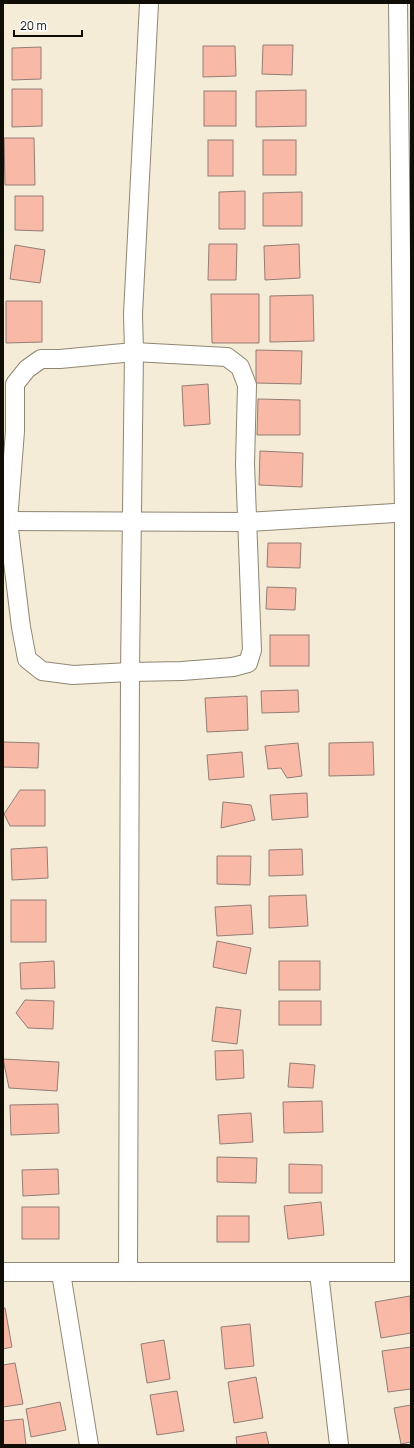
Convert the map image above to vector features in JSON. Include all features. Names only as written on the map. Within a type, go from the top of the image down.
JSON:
[{"type":"street","points":[[128,1272],[133,314],[150,3]]},
{"type":"street","points":[[3,1272],[407,1272],[407,512],[398,3]]},
{"type":"street","points":[[134,352],[227,357],[240,367],[247,385],[246,464],[252,650],[248,662],[234,667],[73,675],[42,671],[27,659],[5,521],[15,431],[15,384],[27,369],[40,359],[60,359],[134,352]]},
{"type":"street","points":[[5,521],[248,522],[407,512]]},
{"type":"street","points":[[61,1273],[89,1445]]},
{"type":"street","points":[[319,1273],[339,1445]]},
{"type":"building","points":[[263,45],[293,45],[292,75],[262,74]]},
{"type":"building","points":[[203,46],[235,46],[236,76],[203,77]]},
{"type":"building","points":[[41,47],[41,79],[12,80],[12,48]]},
{"type":"building","points":[[12,89],[42,89],[42,126],[12,127]]},
{"type":"building","points":[[306,90],[306,126],[256,127],[256,91]]},
{"type":"building","points":[[204,91],[236,91],[236,126],[204,126]]},
{"type":"building","points":[[4,138],[34,138],[35,185],[5,185]]},
{"type":"building","points":[[208,140],[233,140],[233,176],[208,176]]},
{"type":"building","points":[[263,140],[296,140],[296,175],[263,175]]},
{"type":"building","points":[[245,191],[245,229],[219,229],[219,192]]},
{"type":"building","points":[[302,192],[302,226],[263,226],[263,193]]},
{"type":"building","points":[[15,196],[43,196],[43,231],[15,230]]},
{"type":"building","points":[[209,244],[237,244],[236,280],[208,280]]},
{"type":"building","points":[[299,244],[300,278],[265,280],[264,246]]},
{"type":"building","points":[[15,245],[45,250],[40,283],[10,279]]},
{"type":"building","points":[[211,294],[259,294],[259,343],[212,343]]},
{"type":"building","points":[[313,295],[314,341],[270,342],[270,296]]},
{"type":"building","points":[[6,301],[42,301],[42,342],[6,343]]},
{"type":"building","points":[[256,350],[302,351],[301,384],[256,383]]},
{"type":"building","points":[[208,384],[210,424],[184,426],[182,386]]},
{"type":"building","points":[[258,399],[300,400],[300,435],[257,435]]},
{"type":"building","points":[[260,451],[303,453],[302,487],[259,485]]},
{"type":"building","points":[[268,543],[301,543],[300,568],[267,567]]},
{"type":"building","points":[[267,587],[296,588],[295,610],[266,609]]},
{"type":"building","points":[[270,635],[309,635],[309,666],[270,666]]},
{"type":"building","points":[[298,690],[299,712],[262,713],[261,691]]},
{"type":"building","points":[[247,696],[248,730],[207,732],[205,698]]},
{"type":"building","points":[[3,742],[39,743],[38,768],[3,767]]},
{"type":"building","points":[[373,742],[374,775],[329,776],[329,743]]},
{"type":"building","points":[[298,743],[302,776],[287,778],[281,768],[268,769],[265,746]]},
{"type":"building","points":[[242,752],[244,777],[209,780],[207,755]]},
{"type":"building","points":[[20,790],[45,790],[45,826],[10,826],[4,814]]},
{"type":"building","points":[[307,793],[308,817],[272,820],[270,795]]},
{"type":"building","points":[[223,802],[251,805],[255,820],[221,828]]},
{"type":"building","points":[[47,847],[48,878],[12,880],[11,849]]},
{"type":"building","points":[[302,849],[303,875],[269,876],[269,850]]},
{"type":"building","points":[[217,856],[251,856],[250,885],[217,884]]},
{"type":"building","points":[[306,895],[308,926],[269,928],[269,896]]},
{"type":"building","points":[[11,900],[46,900],[46,942],[11,942]]},
{"type":"building","points":[[251,905],[253,934],[217,936],[215,907]]},
{"type":"building","points":[[217,941],[251,948],[246,974],[213,967]]},
{"type":"building","points":[[54,961],[55,988],[21,989],[20,963]]},
{"type":"building","points":[[279,961],[320,961],[320,990],[279,990]]},
{"type":"building","points":[[25,1000],[54,1001],[53,1029],[28,1028],[16,1013]]},
{"type":"building","points":[[279,1001],[321,1001],[321,1025],[279,1025]]},
{"type":"building","points":[[216,1007],[241,1010],[237,1044],[212,1041]]},
{"type":"building","points":[[243,1050],[244,1078],[216,1080],[215,1051]]},
{"type":"building","points":[[3,1059],[59,1062],[57,1091],[9,1088]]},
{"type":"building","points":[[290,1063],[315,1065],[313,1088],[288,1087]]},
{"type":"building","points":[[322,1101],[323,1132],[284,1133],[283,1102]]},
{"type":"building","points":[[58,1104],[59,1133],[11,1135],[10,1105]]},
{"type":"building","points":[[251,1113],[253,1142],[220,1144],[218,1115]]},
{"type":"building","points":[[217,1157],[257,1158],[256,1183],[217,1182]]},
{"type":"building","points":[[289,1164],[322,1165],[322,1193],[289,1193]]},
{"type":"building","points":[[58,1169],[59,1194],[23,1196],[22,1170]]},
{"type":"building","points":[[321,1202],[324,1235],[288,1239],[284,1206]]},
{"type":"building","points":[[22,1207],[59,1207],[59,1239],[22,1239]]},
{"type":"building","points":[[217,1216],[249,1216],[249,1242],[217,1242]]},
{"type":"building","points":[[410,1296],[411,1333],[381,1338],[375,1302]]},
{"type":"building","points":[[3,1308],[5,1308],[12,1347],[3,1349]]},
{"type":"building","points":[[250,1324],[254,1366],[225,1369],[221,1327]]},
{"type":"building","points":[[164,1340],[170,1379],[147,1383],[141,1344]]},
{"type":"building","points":[[411,1347],[411,1389],[388,1392],[382,1351]]},
{"type":"building","points":[[15,1363],[23,1404],[3,1407],[3,1365]]},
{"type":"building","points":[[256,1377],[263,1418],[234,1423],[228,1382]]},
{"type":"building","points":[[177,1391],[184,1431],[157,1435],[150,1395]]},
{"type":"building","points":[[60,1402],[66,1430],[31,1437],[26,1409]]},
{"type":"building","points":[[411,1405],[411,1442],[401,1444],[394,1408]]},
{"type":"building","points":[[23,1419],[26,1445],[3,1445],[3,1421]]},
{"type":"building","points":[[266,1432],[269,1445],[237,1445],[236,1437]]}]
